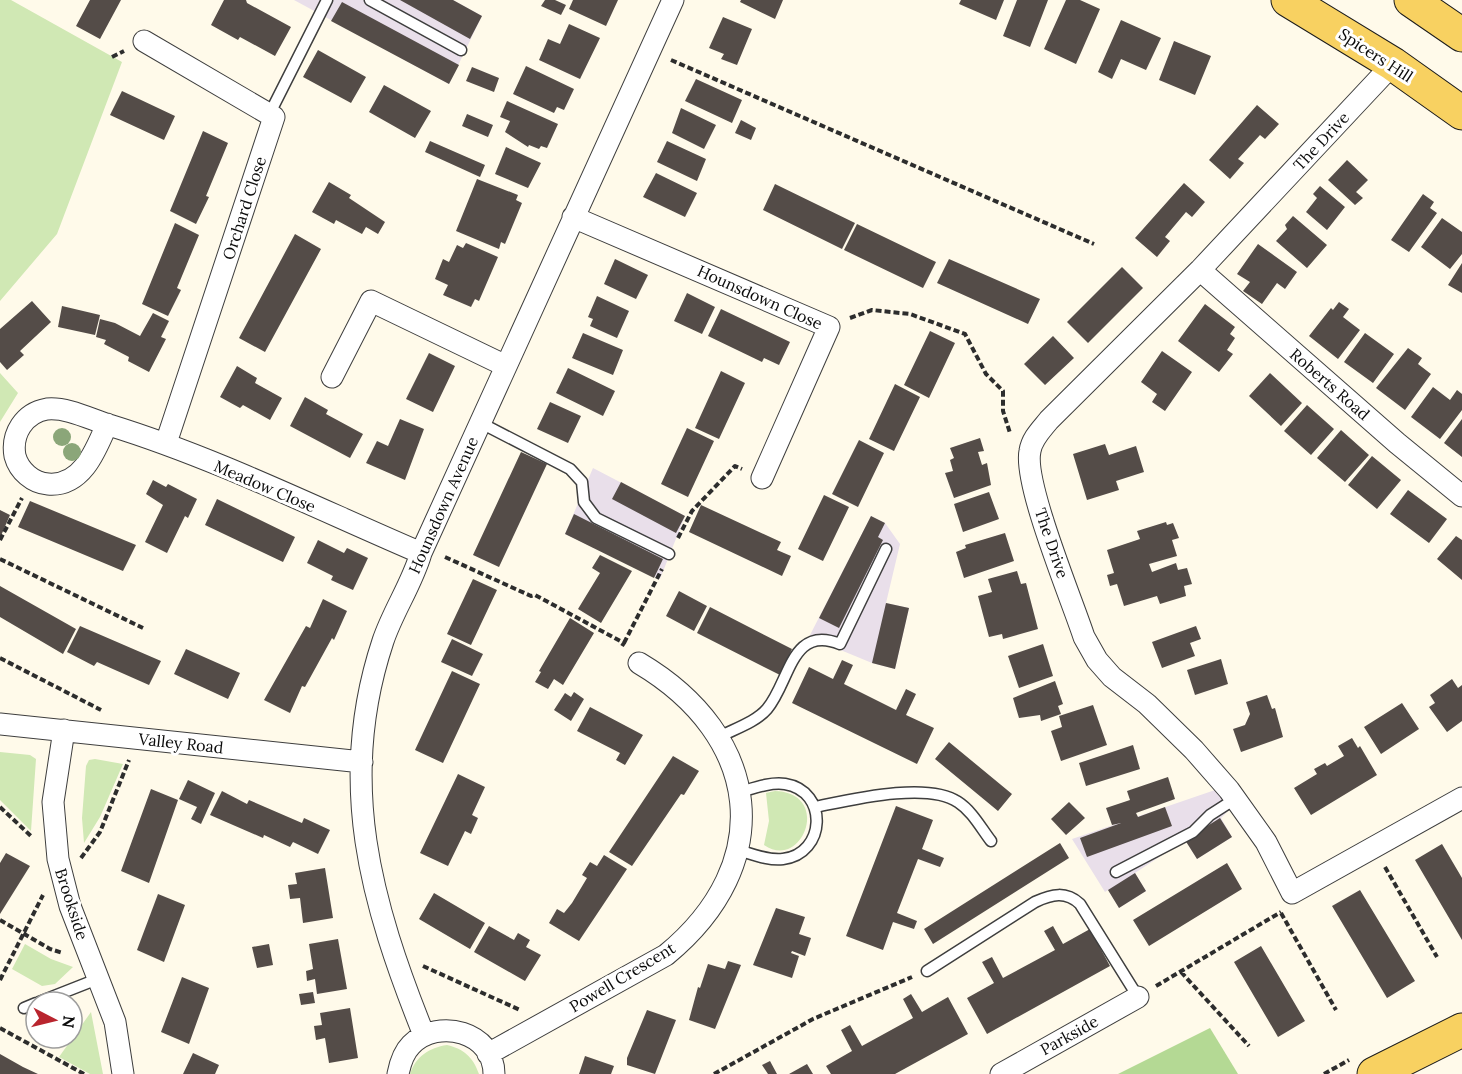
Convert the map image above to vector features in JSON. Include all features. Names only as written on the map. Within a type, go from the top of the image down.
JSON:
[{"type":"main road","name":"Spicers Hill","points":[[1288,0],[1393,64],[1462,113]]},
{"type":"main road","points":[[1411,0],[1462,35]]},
{"type":"main road","points":[[1374,1074],[1462,1030]]},
{"type":"street","name":"Hounsdown Avenue","points":[[424,1035],[392,952],[373,886],[364,840],[362,762],[365,717],[383,640],[479,422],[673,0]]},
{"type":"street","points":[[144,41],[269,115]]},
{"type":"street","name":"The Drive","points":[[1292,893],[1266,842],[1235,799],[1194,750],[1097,660],[1084,637],[1033,489],[1030,450],[1036,435],[1050,420],[1200,270],[1393,64]]},
{"type":"street","name":"Orchard Close","points":[[166,443],[274,117],[269,115]]},
{"type":"street","name":"Hounsdown Close","points":[[573,217],[829,327],[762,478]]},
{"type":"street","name":"Roberts Road","points":[[1200,270],[1397,443],[1462,496]]},
{"type":"street","points":[[332,377],[371,301],[506,366]]},
{"type":"street","name":"Meadow Close","points":[[34,480],[21,468],[14,449],[20,426],[27,417],[37,412],[56,409],[166,443],[422,550]]},
{"type":"street","points":[[34,480],[52,484],[72,479],[90,459],[107,424]]},
{"type":"street","name":"Powell Crescent","points":[[488,1054],[666,955],[683,941],[708,912],[738,850],[742,821],[740,792],[719,737],[707,719],[680,691],[639,663]]},
{"type":"street","name":"Valley Road","points":[[0,724],[362,762]]},
{"type":"street","name":"Brookside","points":[[64,730],[53,802],[58,859],[70,906],[100,978],[115,1022],[123,1074]]},
{"type":"street","points":[[1292,893],[1462,798]]},
{"type":"street","name":"Parkside","points":[[1001,1074],[1138,997]]},
{"type":"street","points":[[398,1074],[402,1059],[411,1045],[424,1035],[438,1030],[452,1030],[467,1034],[479,1042],[488,1054],[494,1074]]},
{"type":"lane","points":[[269,115],[327,0]]},
{"type":"lane","points":[[370,0],[461,50]]},
{"type":"lane","points":[[479,422],[570,469],[582,482],[584,502],[596,518],[669,554]]},
{"type":"lane","points":[[719,737],[767,709],[800,648],[825,639],[840,644],[886,549]]},
{"type":"lane","points":[[738,850],[781,860],[795,857],[812,842],[817,831],[815,807],[801,790],[783,783],[740,792]]},
{"type":"lane","points":[[815,807],[875,796],[942,795],[968,810],[991,841]]},
{"type":"lane","points":[[1116,872],[1193,831],[1210,815],[1235,799]]},
{"type":"lane","points":[[927,970],[1035,902],[1055,895],[1067,895],[1080,904],[1138,997]]},
{"type":"lane","points":[[70,990],[100,978]]},
{"type":"path","points":[[649,51],[1094,244]]},
{"type":"path","points":[[829,327],[872,310],[910,314],[965,334],[986,374],[1003,391],[1003,411],[1018,458],[1029,460]]},
{"type":"path","points":[[639,663],[629,667],[615,660],[692,511],[735,466],[762,478]]},
{"type":"path","points":[[0,540],[34,480]]},
{"type":"path","points":[[422,550],[531,596],[535,595],[624,643]]},
{"type":"path","points":[[0,559],[143,628]]},
{"type":"path","points":[[0,658],[105,712]]},
{"type":"path","points":[[1375,848],[1437,957]]},
{"type":"path","points":[[0,980],[46,888]]},
{"type":"path","points":[[1138,997],[1280,913],[1292,893]]},
{"type":"path","points":[[1280,913],[1336,1010]]},
{"type":"path","points":[[0,920],[50,948],[78,957],[100,978]]},
{"type":"path","points":[[392,952],[546,1022]]},
{"type":"path","points":[[714,1074],[813,1019],[927,970]]},
{"type":"path","points":[[1181,972],[1250,1046]]},
{"type":"path","points":[[0,1028],[84,1074]]},
{"type":"shaded area","points":[[294,0],[453,0],[482,16],[449,84]]},
{"type":"shaded area","points":[[593,468],[685,516],[660,579],[565,534]]},
{"type":"shaded area","points":[[871,516],[885,523],[900,544],[886,603],[909,608],[895,669],[872,663],[809,637]]},
{"type":"shaded area","points":[[1218,789],[1233,806],[1221,818],[1232,837],[1197,859],[1185,840],[1135,873],[1146,891],[1119,908],[1108,890],[1105,892],[1072,839]]},
{"type":"green space","points":[[0,0],[11,0],[122,62],[57,234],[0,301]]},
{"type":"green space","points":[[0,373],[18,393],[0,422]]},
{"type":"green space","points":[[0,752],[30,755],[36,759],[31,831],[0,800]]},
{"type":"green space","points":[[89,760],[123,764],[100,817],[84,843],[82,818],[86,766]]},
{"type":"green space","points":[[775,791],[793,795],[803,804],[807,816],[806,829],[799,840],[790,848],[778,851],[764,845],[769,821],[766,793]]},
{"type":"green space","points":[[25,944],[51,959],[73,967],[55,984],[42,986],[12,969]]},
{"type":"green space","points":[[91,1012],[103,1074],[90,1074],[59,1057],[64,1050],[84,1050],[84,1022]]},
{"type":"green space","points":[[1210,1028],[1238,1074],[1118,1074]]},
{"type":"green space","points":[[447,1045],[467,1055],[479,1074],[410,1074],[416,1062],[424,1054],[434,1048]]},
{"type":"building","points":[[90,0],[121,0],[100,39],[76,26]]},
{"type":"building","points":[[224,0],[246,0],[247,3],[291,27],[275,56],[240,37],[238,40],[211,25]]},
{"type":"building","points":[[400,0],[453,0],[482,16],[470,39]]},
{"type":"building","points":[[545,0],[555,0],[566,5],[561,15],[541,6]]},
{"type":"building","points":[[573,0],[618,0],[606,26],[569,9]]},
{"type":"building","points":[[741,0],[783,0],[775,19],[740,2]]},
{"type":"building","points":[[961,0],[1004,0],[996,20],[959,4]]},
{"type":"building","points":[[1017,0],[1048,0],[1030,47],[1003,36]]},
{"type":"building","points":[[1066,0],[1080,0],[1100,9],[1076,64],[1044,49]]},
{"type":"building","points":[[342,2],[459,65],[449,84],[331,21]]},
{"type":"building","points":[[723,17],[752,29],[737,65],[721,59],[724,54],[709,48]]},
{"type":"building","points":[[1121,20],[1161,38],[1146,70],[1121,59],[1112,79],[1098,72]]},
{"type":"building","points":[[569,24],[600,38],[580,79],[539,60],[548,39],[560,44]]},
{"type":"building","points":[[1174,41],[1211,56],[1195,95],[1159,80]]},
{"type":"building","points":[[318,50],[366,77],[351,103],[303,77]]},
{"type":"building","points":[[526,66],[574,89],[564,110],[557,107],[554,113],[513,94]]},
{"type":"building","points":[[472,67],[499,78],[494,92],[466,81]]},
{"type":"building","points":[[696,79],[742,100],[732,123],[685,101]]},
{"type":"building","points":[[384,85],[431,111],[415,138],[369,112]]},
{"type":"building","points":[[122,91],[175,116],[164,140],[110,115]]},
{"type":"building","points":[[507,101],[558,124],[547,148],[541,146],[539,149],[529,145],[528,147],[505,132],[510,121],[500,117]]},
{"type":"building","points":[[1257,105],[1279,124],[1265,139],[1260,135],[1238,159],[1244,163],[1230,179],[1209,160]]},
{"type":"building","points":[[681,108],[716,125],[704,149],[672,133]]},
{"type":"building","points":[[467,114],[493,125],[488,137],[462,126]]},
{"type":"building","points":[[741,120],[756,128],[751,140],[735,133]]},
{"type":"building","points":[[203,131],[228,143],[206,196],[209,197],[196,224],[170,211]]},
{"type":"building","points":[[430,141],[485,165],[480,177],[425,152]]},
{"type":"building","points":[[667,141],[706,159],[697,181],[657,162]]},
{"type":"building","points":[[506,147],[541,163],[528,188],[495,174]]},
{"type":"building","points":[[1347,160],[1368,180],[1356,192],[1363,198],[1355,205],[1328,180]]},
{"type":"building","points":[[656,173],[697,193],[685,217],[643,197]]},
{"type":"building","points":[[477,179],[518,195],[516,200],[522,203],[505,244],[501,242],[499,249],[456,231]]},
{"type":"building","points":[[329,182],[351,195],[349,198],[385,222],[378,234],[366,227],[362,234],[336,220],[334,224],[312,212]]},
{"type":"building","points":[[1184,183],[1205,202],[1192,217],[1186,212],[1165,237],[1170,241],[1157,257],[1135,238]]},
{"type":"building","points":[[775,184],[855,223],[842,249],[763,210]]},
{"type":"building","points":[[1320,186],[1345,207],[1327,230],[1306,212],[1317,198],[1313,194]]},
{"type":"building","points":[[1423,194],[1434,202],[1430,208],[1437,213],[1409,252],[1391,240]]},
{"type":"building","points":[[1293,216],[1327,245],[1307,268],[1276,241],[1287,229],[1285,225]]},
{"type":"building","points":[[1442,218],[1462,232],[1462,254],[1450,269],[1421,247]]},
{"type":"building","points":[[175,223],[199,235],[177,288],[181,290],[168,316],[142,304]]},
{"type":"building","points":[[857,224],[936,262],[923,288],[844,250]]},
{"type":"building","points":[[295,234],[321,249],[265,352],[239,338]]},
{"type":"building","points":[[466,243],[498,257],[479,301],[475,299],[471,307],[443,295],[448,285],[435,279],[443,259],[449,262],[457,245],[463,248]]},
{"type":"building","points":[[1258,244],[1297,272],[1285,289],[1277,283],[1262,304],[1243,291],[1250,282],[1237,274]]},
{"type":"building","points":[[615,259],[648,275],[636,299],[604,284]]},
{"type":"building","points":[[949,259],[1040,299],[1028,324],[937,283]]},
{"type":"building","points":[[1462,263],[1462,293],[1448,285]]},
{"type":"building","points":[[1122,267],[1143,288],[1088,343],[1067,322]]},
{"type":"building","points":[[687,293],[715,307],[702,334],[674,321]]},
{"type":"building","points":[[597,296],[629,311],[617,338],[590,326],[593,319],[588,317]]},
{"type":"building","points":[[32,301],[51,322],[20,351],[24,355],[7,370],[0,362],[0,329]]},
{"type":"building","points":[[1339,302],[1349,309],[1343,317],[1360,330],[1338,359],[1309,336],[1331,308],[1333,310]]},
{"type":"building","points":[[1205,304],[1235,327],[1230,334],[1235,338],[1227,350],[1233,354],[1219,372],[1178,341]]},
{"type":"building","points":[[62,306],[100,315],[95,335],[58,327]]},
{"type":"building","points":[[721,309],[790,342],[779,365],[764,358],[762,362],[708,336]]},
{"type":"building","points":[[153,313],[169,321],[161,337],[166,339],[149,372],[128,361],[129,357],[104,344],[106,340],[96,337],[100,319],[115,323],[140,336]]},
{"type":"building","points":[[930,331],[955,343],[929,398],[904,385]]},
{"type":"building","points":[[583,333],[623,350],[613,375],[572,358]]},
{"type":"building","points":[[1365,333],[1394,354],[1373,383],[1344,362]]},
{"type":"building","points":[[1053,336],[1074,358],[1045,385],[1024,364]]},
{"type":"building","points":[[1408,348],[1422,358],[1418,364],[1431,374],[1405,410],[1376,388]]},
{"type":"building","points":[[1162,351],[1192,372],[1165,411],[1152,402],[1157,394],[1141,382]]},
{"type":"building","points":[[429,353],[455,366],[433,412],[406,399]]},
{"type":"building","points":[[237,366],[257,378],[255,383],[282,398],[270,420],[243,405],[240,408],[220,397]]},
{"type":"building","points":[[568,368],[615,391],[603,416],[556,393]]},
{"type":"building","points":[[721,371],[745,383],[719,439],[695,428]]},
{"type":"building","points":[[1270,373],[1302,403],[1281,426],[1249,396]]},
{"type":"building","points":[[895,384],[920,397],[894,451],[869,439]]},
{"type":"building","points":[[1433,387],[1450,400],[1457,390],[1462,394],[1462,410],[1440,439],[1411,417]]},
{"type":"building","points":[[305,397],[328,410],[326,414],[363,434],[350,458],[290,426]]},
{"type":"building","points":[[550,402],[581,416],[568,443],[537,429]]},
{"type":"building","points":[[1307,405],[1334,429],[1311,455],[1284,431]]},
{"type":"building","points":[[400,419],[424,429],[405,480],[366,463],[377,441],[388,446]]},
{"type":"building","points":[[1462,419],[1462,457],[1444,443]]},
{"type":"building","points":[[687,428],[714,441],[688,497],[661,484]]},
{"type":"building","points":[[1341,430],[1369,455],[1345,482],[1317,458]]},
{"type":"building","points":[[980,438],[984,451],[978,452],[982,465],[987,463],[991,485],[954,498],[945,473],[953,471],[950,460],[954,458],[950,448]]},
{"type":"building","points":[[859,440],[884,453],[858,507],[832,494]]},
{"type":"building","points":[[1105,444],[1109,455],[1136,446],[1144,472],[1116,481],[1119,490],[1087,500],[1073,454]]},
{"type":"building","points":[[521,452],[547,464],[499,567],[473,555]]},
{"type":"building","points":[[1372,456],[1401,480],[1377,509],[1348,485]]},
{"type":"building","points":[[153,480],[166,487],[168,484],[197,499],[188,518],[185,516],[167,553],[145,542],[163,505],[146,494]]},
{"type":"building","points":[[621,482],[685,516],[676,533],[612,499]]},
{"type":"building","points":[[1408,490],[1447,519],[1429,543],[1390,514]]},
{"type":"building","points":[[989,492],[999,519],[963,532],[954,504]]},
{"type":"building","points":[[824,495],[849,507],[823,561],[798,549]]},
{"type":"building","points":[[217,499],[295,537],[283,562],[205,525]]},
{"type":"building","points":[[30,501],[136,545],[123,571],[18,527]]},
{"type":"building","points":[[701,505],[781,542],[777,550],[791,556],[782,576],[689,532]]},
{"type":"building","points":[[0,510],[10,515],[0,538]]},
{"type":"building","points":[[574,514],[663,559],[654,578],[565,534]]},
{"type":"building","points":[[871,516],[885,523],[878,537],[883,540],[839,628],[819,618]]},
{"type":"building","points":[[1166,522],[1167,525],[1173,523],[1179,538],[1172,540],[1177,556],[1149,564],[1152,572],[1176,563],[1178,570],[1187,568],[1192,584],[1184,586],[1186,596],[1160,604],[1157,596],[1124,606],[1117,584],[1110,586],[1107,575],[1114,573],[1107,550],[1140,539],[1137,531]]},
{"type":"building","points":[[1005,533],[1014,561],[964,578],[956,552],[966,548],[965,545]]},
{"type":"building","points":[[1456,536],[1462,540],[1462,580],[1437,559]]},
{"type":"building","points":[[318,540],[344,553],[347,548],[368,558],[353,590],[331,580],[333,576],[307,563]]},
{"type":"building","points":[[600,555],[632,571],[601,623],[578,609],[600,573],[592,568]]},
{"type":"building","points":[[1017,571],[1021,584],[1026,583],[1038,629],[1003,639],[1002,634],[989,637],[978,596],[992,592],[988,579]]},
{"type":"building","points":[[473,579],[497,590],[471,645],[447,634]]},
{"type":"building","points":[[0,586],[76,629],[63,654],[0,617]]},
{"type":"building","points":[[679,591],[707,606],[694,631],[666,616]]},
{"type":"building","points":[[323,599],[347,611],[334,640],[332,638],[305,687],[302,686],[290,713],[264,700],[306,626],[310,628]]},
{"type":"building","points":[[886,603],[909,608],[895,669],[872,663]]},
{"type":"building","points":[[710,607],[792,649],[780,675],[697,633]]},
{"type":"building","points":[[570,618],[594,633],[563,685],[554,679],[548,689],[535,682]]},
{"type":"building","points":[[80,626],[161,661],[149,685],[97,662],[94,666],[67,652]]},
{"type":"building","points":[[1196,626],[1201,639],[1190,643],[1195,656],[1162,668],[1152,642]]},
{"type":"building","points":[[452,639],[483,654],[472,676],[441,662]]},
{"type":"building","points":[[1043,644],[1053,676],[1019,688],[1008,656]]},
{"type":"building","points":[[186,649],[240,673],[228,699],[174,674]]},
{"type":"building","points":[[1221,659],[1228,684],[1195,695],[1187,670]]},
{"type":"building","points":[[842,660],[853,665],[844,684],[896,710],[906,689],[916,694],[906,715],[934,728],[917,764],[792,703],[809,667],[833,679]]},
{"type":"building","points":[[452,671],[480,684],[443,763],[415,750]]},
{"type":"building","points":[[1452,679],[1458,688],[1462,685],[1462,721],[1447,732],[1429,707],[1435,703],[1430,695]]},
{"type":"building","points":[[1055,681],[1063,704],[1058,706],[1061,714],[1041,721],[1040,715],[1019,718],[1013,698]]},
{"type":"building","points":[[574,692],[584,699],[571,721],[554,710],[565,693],[571,697]]},
{"type":"building","points":[[1267,695],[1272,709],[1275,708],[1283,737],[1241,752],[1233,729],[1245,725],[1250,714],[1246,702]]},
{"type":"building","points":[[1402,703],[1419,729],[1381,754],[1364,727]]},
{"type":"building","points":[[1093,705],[1107,745],[1061,761],[1051,731],[1062,727],[1059,716]]},
{"type":"building","points":[[590,707],[643,735],[625,765],[616,760],[620,753],[577,731]]},
{"type":"building","points":[[1352,738],[1358,748],[1360,746],[1377,775],[1311,815],[1294,788],[1317,774],[1314,769],[1325,763],[1327,766],[1344,756],[1338,746]]},
{"type":"building","points":[[949,742],[1012,794],[998,811],[935,759]]},
{"type":"building","points":[[1133,745],[1140,769],[1086,786],[1079,763]]},
{"type":"building","points":[[673,756],[699,771],[632,866],[609,852]]},
{"type":"building","points":[[458,774],[485,787],[472,815],[478,818],[471,834],[465,831],[448,866],[420,853]]},
{"type":"building","points":[[1168,777],[1175,799],[1136,813],[1138,817],[1165,807],[1172,826],[1087,857],[1080,838],[1121,823],[1112,825],[1106,808],[1130,800],[1127,791]]},
{"type":"building","points":[[188,780],[215,793],[201,824],[191,819],[197,807],[179,799]]},
{"type":"building","points":[[151,789],[178,800],[149,883],[121,871]]},
{"type":"building","points":[[222,791],[247,804],[249,800],[302,823],[304,818],[330,830],[318,854],[293,842],[290,847],[264,835],[263,838],[210,815]]},
{"type":"building","points":[[1069,802],[1085,818],[1066,835],[1051,819]]},
{"type":"building","points":[[896,806],[933,820],[922,849],[944,858],[940,867],[918,859],[897,913],[917,921],[914,929],[893,922],[883,950],[846,936]]},
{"type":"building","points":[[1220,818],[1232,837],[1197,859],[1185,840]]},
{"type":"building","points":[[1060,843],[1069,858],[933,944],[924,929]]},
{"type":"building","points":[[1442,844],[1462,878],[1462,940],[1415,860]]},
{"type":"building","points":[[6,853],[30,866],[0,914],[0,863]]},
{"type":"building","points":[[604,855],[627,869],[579,941],[549,923],[557,909],[564,913],[572,903],[587,878],[582,875],[590,862],[597,866]]},
{"type":"building","points":[[1227,863],[1242,889],[1149,946],[1133,920]]},
{"type":"building","points":[[325,868],[333,918],[303,923],[300,898],[290,899],[288,885],[297,884],[295,873]]},
{"type":"building","points":[[1135,873],[1146,891],[1119,908],[1108,890]]},
{"type":"building","points":[[1360,890],[1415,981],[1387,998],[1332,906]]},
{"type":"building","points":[[434,893],[485,923],[470,949],[419,919]]},
{"type":"building","points":[[158,894],[185,905],[164,962],[137,950]]},
{"type":"building","points":[[776,908],[805,917],[799,934],[811,938],[805,956],[792,951],[791,953],[799,956],[792,978],[753,965]]},
{"type":"building","points":[[489,926],[514,940],[518,933],[530,940],[526,947],[541,955],[525,981],[474,952]]},
{"type":"building","points":[[1053,926],[1063,944],[1090,929],[1110,966],[987,1034],[967,998],[994,983],[982,962],[992,957],[1003,978],[1055,950],[1044,931]]},
{"type":"building","points":[[338,939],[347,989],[317,994],[315,979],[307,981],[306,971],[313,969],[309,944]]},
{"type":"building","points":[[269,944],[273,965],[257,968],[252,947]]},
{"type":"building","points":[[1261,946],[1305,1021],[1278,1037],[1234,962]]},
{"type":"building","points":[[728,961],[741,965],[715,1029],[689,1020],[698,987],[700,988],[708,964],[725,969]]},
{"type":"building","points":[[182,977],[209,988],[189,1044],[161,1032]]},
{"type":"building","points":[[313,992],[315,1003],[301,1005],[299,994]]},
{"type":"building","points":[[911,994],[922,1012],[948,997],[968,1034],[895,1074],[831,1074],[826,1066],[852,1051],[841,1030],[850,1025],[862,1046],[913,1018],[903,999]]},
{"type":"building","points":[[350,1008],[358,1058],[329,1063],[325,1038],[316,1040],[314,1026],[322,1025],[320,1013]]},
{"type":"building","points":[[647,1010],[676,1020],[655,1074],[627,1065],[627,1058]]},
{"type":"building","points":[[193,1053],[219,1065],[215,1074],[183,1074]]},
{"type":"building","points":[[0,1054],[23,1067],[38,1074],[0,1074]]},
{"type":"building","points":[[585,1056],[614,1066],[611,1074],[579,1074]]},
{"type":"building","points":[[770,1061],[777,1074],[768,1074],[762,1065]]},
{"type":"building","points":[[807,1064],[813,1074],[789,1074]]}]
